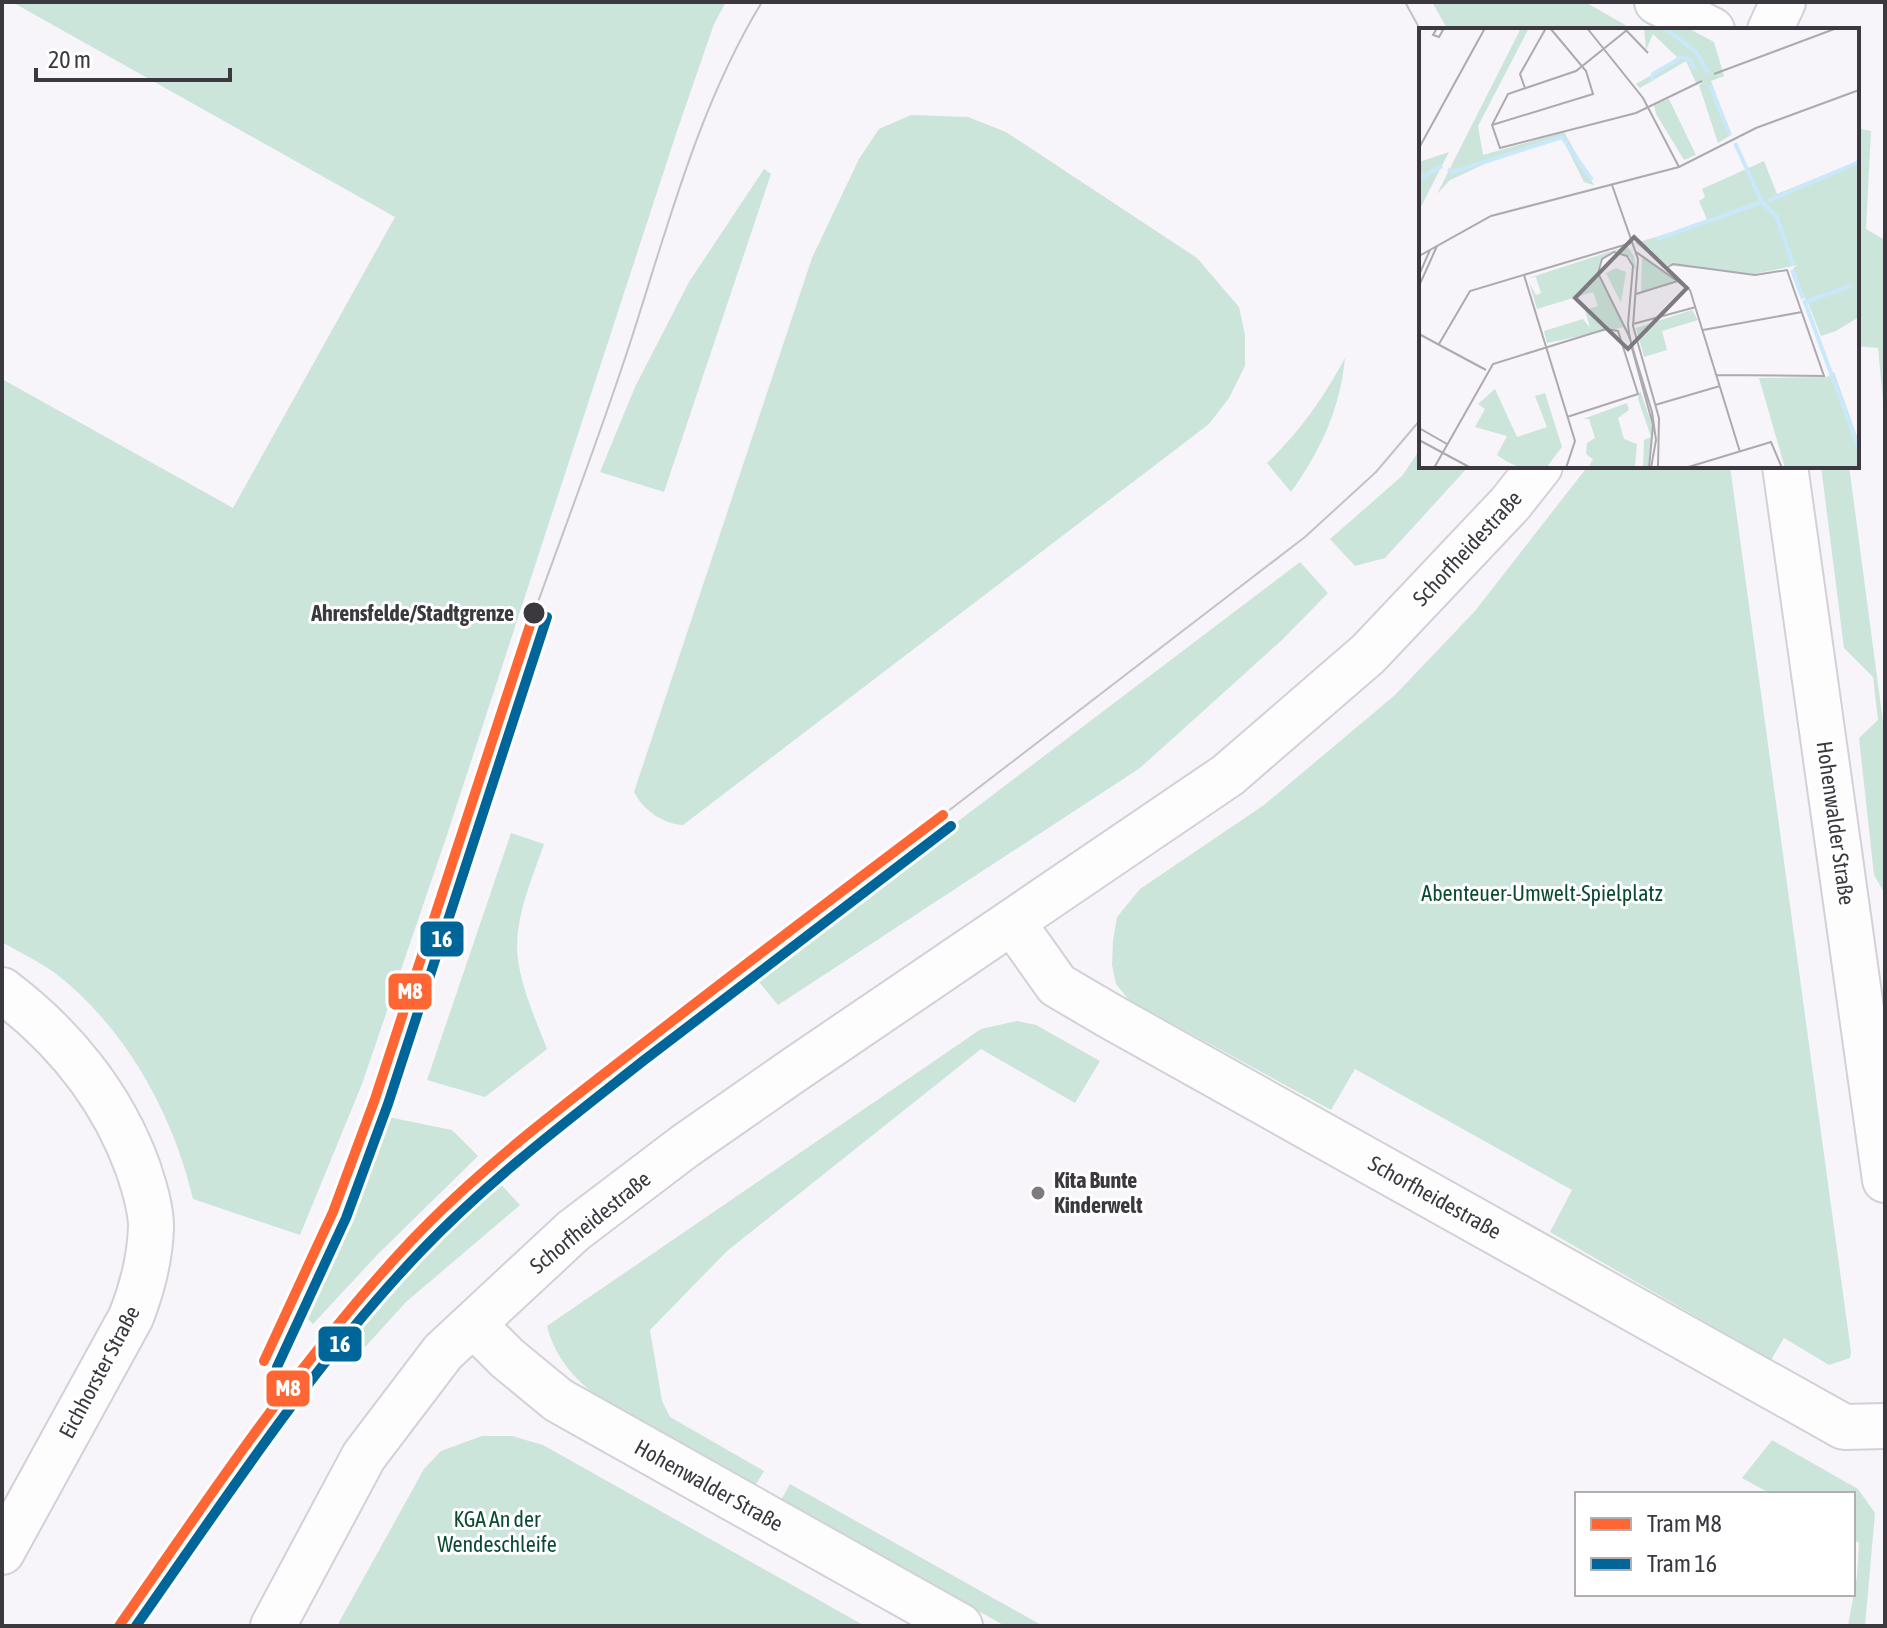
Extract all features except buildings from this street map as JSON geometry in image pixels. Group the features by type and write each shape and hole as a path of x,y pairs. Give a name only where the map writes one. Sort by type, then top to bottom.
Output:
{"street":[{"path":"1657,2 1708,28"},
{"name":"Schorfheidestraße","path":"273,1626 364,1456 443,1352 573,1231 685,1146 1228,775 1368,654 1510,504 1538,468"},
{"name":"Hohenwalder Straße","path":"1785,468 1872,986 1885,1180"},
{"name":"Schorfheidestraße","path":"1013,923 1057,985 1083,1000 1844,1427 1885,1426"},
{"name":"Eichhorster Straße","path":"2,990 55,1036 107,1102 126,1134 144,1186 151,1226 141,1289 131,1317 2,1552"},
{"name":"Hohenwalder Straße","path":"473,1324 507,1358 558,1400 960,1626"}],"green space":[{"path":"12,2 726,2 714,24 676,134 447,835 362,1084 300,1235 193,1199 173,1136 125,1046 104,1020 55,973 2,942 2,379 233,508 395,217"},
{"path":"1432,2 1585,2 1630,28 1447,28"},
{"path":"911,115 968,117 1006,132 1197,258 1239,307 1245,335 1245,366 1229,398 1209,424 683,825 668,822 648,810 634,792 812,258 859,159 879,129"},
{"path":"1859,128 1871,131 1866,229 1885,240 1885,422 1878,348 1859,346"},
{"path":"764,169 771,174 664,492 600,472 635,387 689,282"},
{"path":"1345,358 1334,412 1311,461 1291,492 1267,463 1310,414"},
{"path":"1419,451 1419,468 1467,468 1385,558 1355,566 1330,539 1402,476"},
{"name":"Abenteuer-Umwelt-Spielplatz","path":"1586,468 1730,468 1850,1358 1829,1365 1784,1338 1771,1360 1550,1232 1572,1190 1355,1069 1331,1110 1129,1000 1116,984 1112,965 1117,917 1140,889 1264,805 1395,695 1475,611"},
{"path":"1821,468 1849,468 1885,737 1885,894 1874,875 1859,738 1878,720 1873,677 1844,648"},
{"path":"1300,562 1328,593 1283,639 1140,768 778,1005 754,976"},
{"path":"511,833 544,844 520,919 517,951 524,987 547,1049 485,1097 427,1080"},
{"path":"1017,1021 1036,1025 1100,1061 1075,1103 981,1049 727,1251 650,1330 662,1401 670,1417 764,1471 755,1486 603,1400 568,1368 555,1349 547,1326 981,1029"},
{"path":"388,1117 452,1130 478,1156 378,1254 313,1324 304,1315 331,1259"},
{"path":"496,1179 520,1205 406,1302 356,1357 338,1348 450,1223"},
{"name":"KGA An der Wendeschleife","path":"482,1436 512,1436 543,1445 865,1626 337,1626 424,1469 441,1451"},
{"path":"1772,1440 1858,1489 1875,1513 1865,1626 1848,1626 1855,1596 1859,1543 1855,1540 1855,1492 1767,1492 1742,1478"},
{"path":"790,1484 1043,1626 1005,1626 781,1500"}],"tram line":[{"path":"534,613 609,406 687,165 721,81 762,2"},
{"path":"1405,2 1419,28"},
{"path":"943,815 1305,537 1376,472 1419,421"},
{"name":"M8","path":"264,1361 333,1212 375,1099 534,613"},
{"name":"16","path":"277,1367 346,1218 388,1104 547,617"},
{"name":"M8","path":"119,1626 294,1380 370,1286 436,1215 574,1097 943,815"},
{"name":"16","path":"136,1626 307,1385 382,1294 448,1224 501,1175 586,1106 951,826"}],"place":[{"name":"Ahrensfelde/Stadtgrenze","path":"534,613"},
{"name":"Kita Bunte Kinderwelt","path":"1038,1193"}]}
